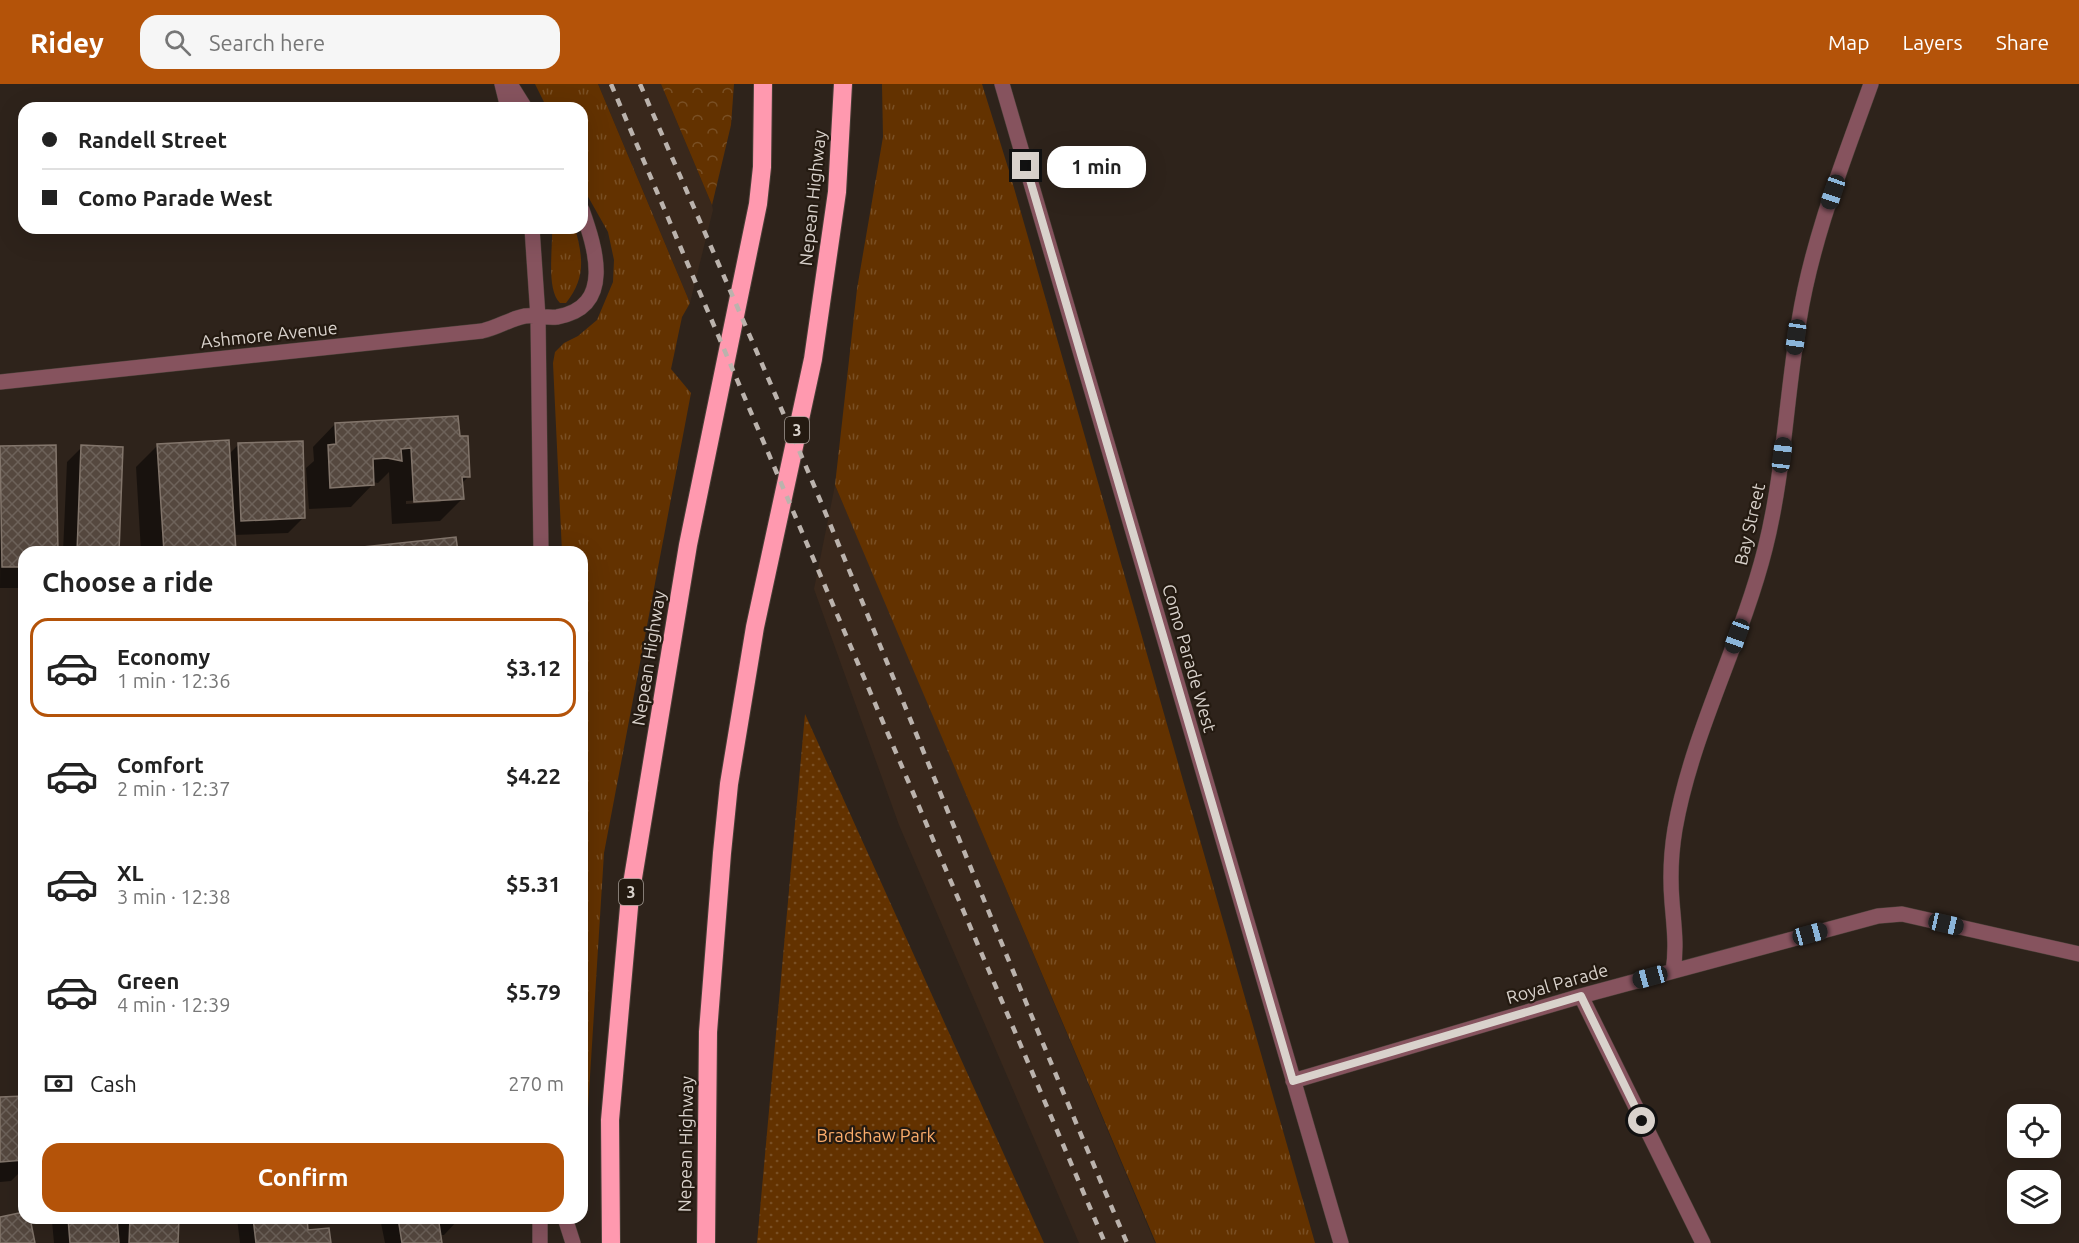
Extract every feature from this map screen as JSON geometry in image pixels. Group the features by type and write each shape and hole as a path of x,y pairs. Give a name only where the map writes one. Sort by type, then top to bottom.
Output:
{"highway":[{"name":"Nepean Highway","path":"611,1243 610,1120 630,896 688,545 758,204 762,167 764,84"},
{"name":"Nepean Highway","path":"706,1243 708,1032 729,784 755,627 813,358 837,192 843,84"}],"street":[{"path":"502,84 506,102"},
{"path":"510,84 521,102"},
{"name":"Como Parade West","path":"1002,84 1341,1243"},
{"name":"Bay Street","path":"1673,971 1676,939 1671,870 1679,809 1698,741 1745,615 1765,552 1777,490 1795,343 1807,277 1824,217 1871,84"},
{"name":"Ashmore Avenue","path":"0,382 482,331 498,327 519,317 559,316 573,312 585,304 592,294 595,281 595,254 588,230"},
{"path":"532,234 538,317 541,546"},
{"name":"Royal Parade","path":"1293,1081 1581,996 1878,916 1902,914 2079,954"},
{"path":"1581,996 1704,1243"},
{"path":"540,1224 540,1243"},
{"path":"567,1224 573,1243"}],"shaded area":[{"path":"598,84 661,84 712,205 713,210 690,303"},
{"path":"835,485 1155,1243 1079,1243 899,825 814,589"}],"green space":[{"path":"535,84 598,84 690,303 682,317 671,369 691,393 604,853 588,1108 588,546 562,546 553,363 555,352 564,343 578,336 597,320 613,282 614,260 608,232 588,197 588,102 544,102"},
{"path":"661,84 734,84 731,125 712,205"},
{"path":"882,84 982,84 1010,174 1315,1243 1156,1243 835,485 857,289 883,137"},
{"path":"552,234 576,234 581,258 580,276 566,303 560,303 556,297 551,268"},
{"name":"Bradshaw Park","path":"805,714 1044,1243 757,1243"}],"building":[{"path":"458,416 460,436 468,436 470,477 462,477 464,499 414,502 411,448 401,449 402,461 387,458 373,459 374,485 330,488 328,445 336,444 335,423"},
{"path":"229,440 236,546 164,546 157,444"},
{"path":"303,441 305,518 241,521 238,443"},
{"path":"56,445 58,546 18,546 18,567 2,567 0,446"},
{"path":"81,445 123,447 119,546 77,546"},
{"path":"456,537 457,546 372,546"},
{"path":"18,1096 18,1160 0,1162 0,1097"},
{"path":"18,1213 18,1224 31,1224 35,1243 0,1243 0,1217"},
{"path":"68,1224 117,1224 119,1243 70,1243"},
{"path":"130,1224 179,1224 178,1243 129,1243"},
{"path":"254,1224 308,1224 308,1230 329,1228 331,1243 256,1243"},
{"path":"399,1224 439,1224 442,1243 402,1243"}],"railway":[{"path":"611,84 1105,1243"},
{"path":"640,84 828,519 1013,972 1127,1243"}],"route":[{"path":"1026,166 1293,1081 1581,996 1642,1121"}]}
